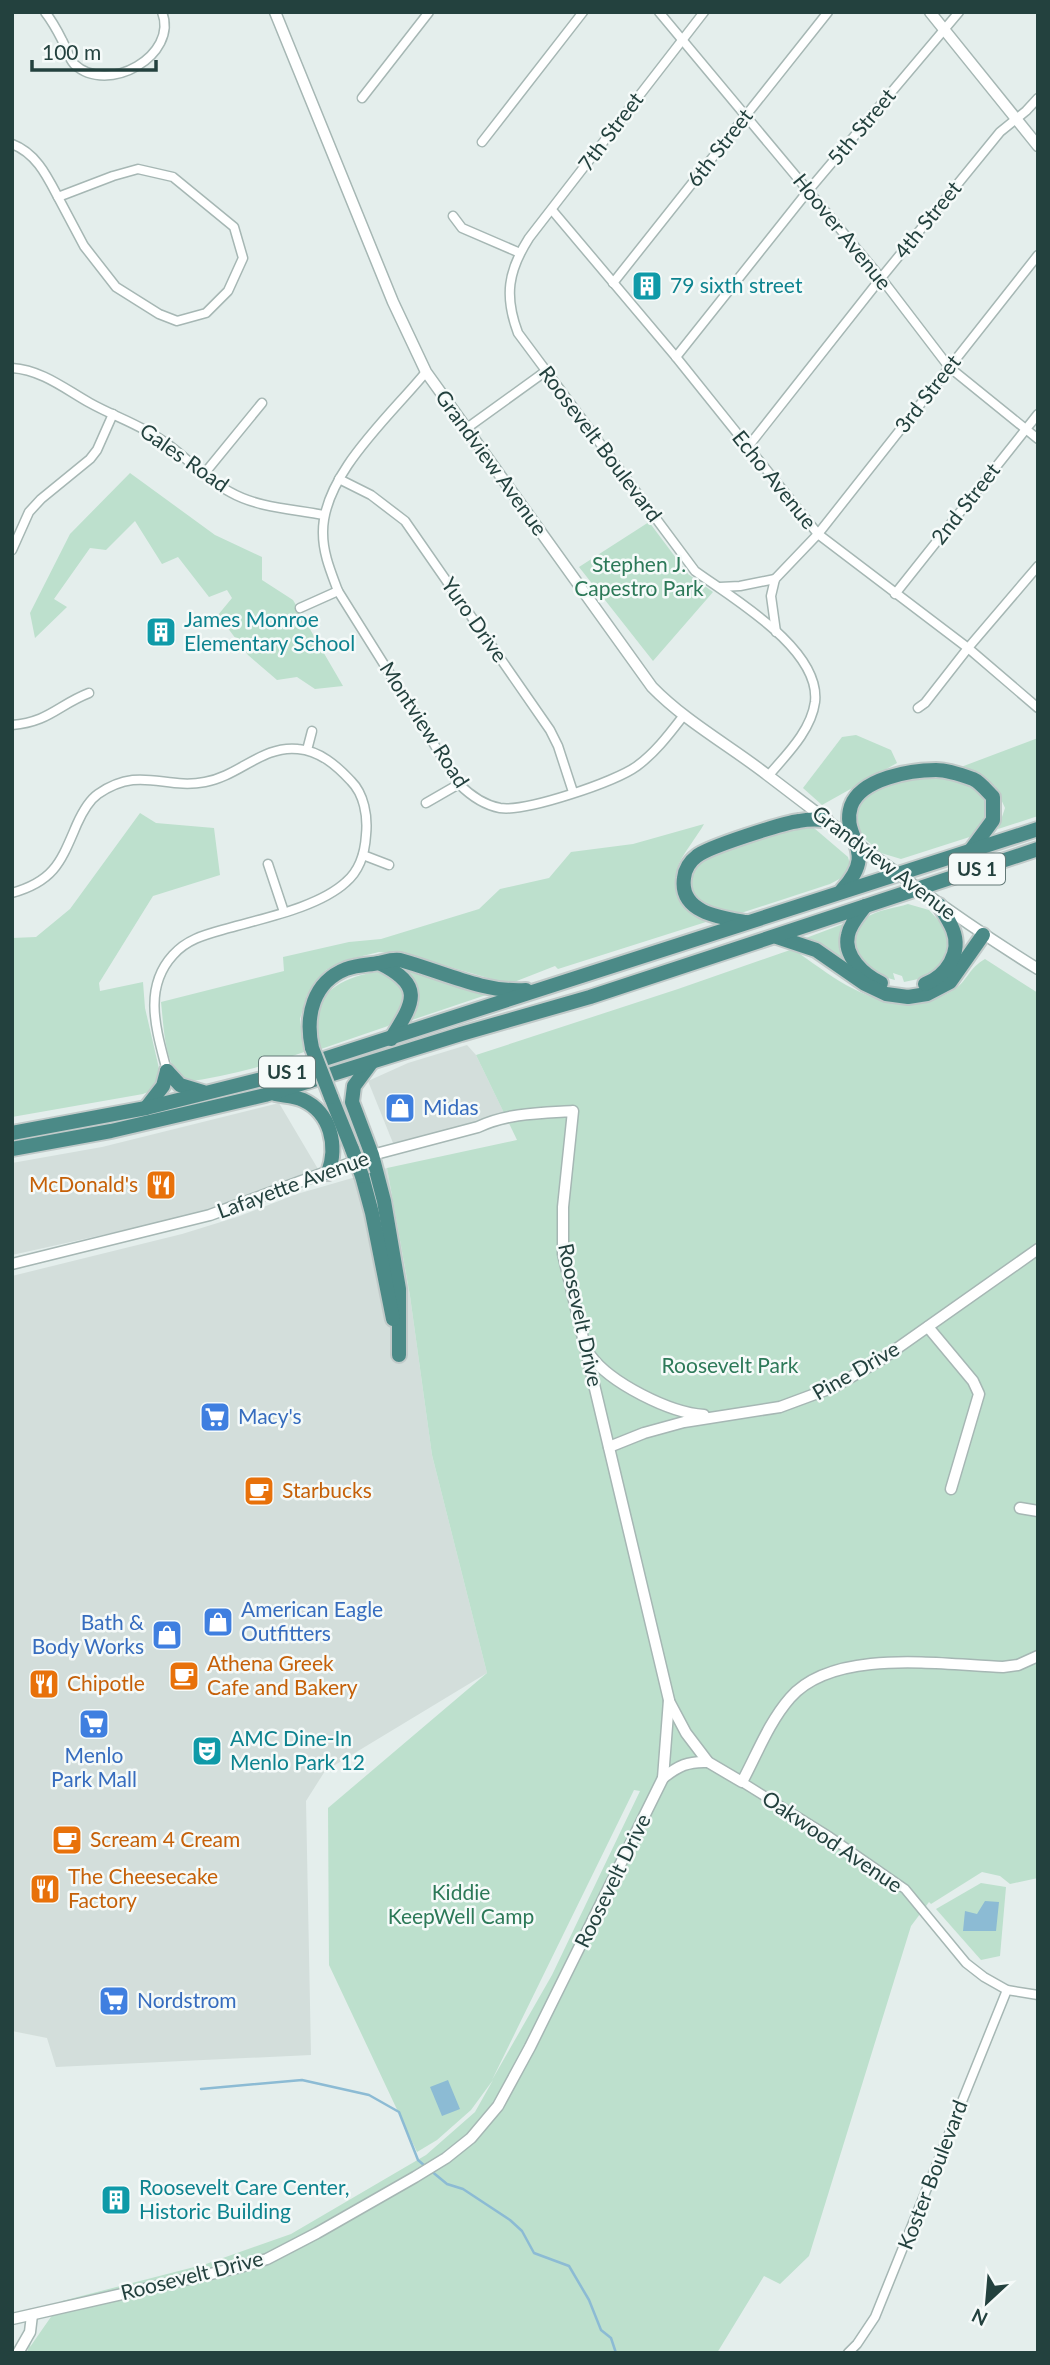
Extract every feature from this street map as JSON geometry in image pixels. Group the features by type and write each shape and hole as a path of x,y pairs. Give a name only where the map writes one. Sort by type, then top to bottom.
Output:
{"highway":[{"path":"841,891 855,875 859,856 858,845 850,825 852,805 869,785 902,773 939,770 976,780 993,797 993,820 971,850"},
{"path":"748,922 712,915 695,906 684,892 687,866 700,854 795,821 825,820"},
{"name":"US 1","path":"12,1133 146,1108 289,1072 1038,829"},
{"name":"US 1","path":"12,1149 111,1131 270,1093 590,997 1038,849"},
{"path":"865,906 847,938 851,956 867,975 878,982 907,987 934,981 950,965 955,942 953,931 939,905"},
{"path":"777,936 816,950 858,980 886,994 908,997 928,994 950,982 983,935"},
{"path":"371,1063 357,1080 352,1102 372,1155 384,1201 399,1289 399,1355 372,1213 362,1176 312,1048 309,1019 311,1008 323,987 345,970 392,959 482,985 512,990 555,985"},
{"path":"379,963 398,973 407,981 410,990 409,1011 391,1039"},
{"path":"167,1071 180,1085 208,1093"},
{"path":"146,1108 163,1086 167,1071"},
{"path":"270,1093 305,1101 323,1118 333,1145 328,1172"}],"street":[{"path":"44,12 52,22 73,64 92,74 110,76 133,70 151,55 164,33 162,12"},
{"name":"Grandview Avenue","path":"275,12 388,290 426,372 652,687 684,715 769,775 917,889 1038,969"},
{"path":"362,98 429,12"},
{"path":"482,142 583,12"},
{"name":"Hoover Avenue","path":"659,12 881,278 949,367 1038,439"},
{"name":"7th Street","path":"520,253 704,12"},
{"name":"6th Street","path":"613,283 828,12"},
{"path":"930,12 1038,146"},
{"name":"5th Street","path":"676,357 808,191 959,12"},
{"name":"4th Street","path":"747,448 1003,128 1038,98"},
{"path":"12,144 28,152 45,171 58,197 84,246 116,287 159,314 177,321 206,313 229,291 243,258 234,227 173,177 138,169 58,197"},
{"name":"Echo Avenue","path":"552,210 676,357 818,534 968,648 1038,708"},
{"path":"453,216 462,228 520,253"},
{"name":"Roosevelt Boulevard","path":"520,253 511,275 509,295 512,316 519,333 695,571 776,632 803,660 814,685 814,703 809,720 798,740 769,775"},
{"name":"3rd Street","path":"775,579 818,534 1038,255"},
{"name":"Gales Road","path":"12,368 23,368 44,376 91,404 151,432 232,494 251,501 324,515"},
{"path":"467,428 546,371"},
{"name":"Montview Road","path":"426,372 339,478 324,515 324,546 338,591 459,784 487,804 511,808 523,807 609,781 633,769 659,746 684,715"},
{"path":"204,474 262,403"},
{"path":"12,550 29,512 51,490 90,459 113,414"},
{"name":"2nd Street","path":"895,594 1038,414"},
{"name":"Yuro Drive","path":"339,478 371,495 405,521 550,730 573,792"},
{"path":"918,708 925,703 1038,566"},
{"path":"719,587 775,579 771,597 776,632"},
{"path":"300,608 338,591"},
{"path":"12,725 47,717 69,701 89,693"},
{"path":"307,750 312,731"},
{"path":"12,893 41,882 56,869 66,853 82,813 96,796 116,784 139,779 205,782 229,775 271,751 293,748 319,754 341,770 356,786 363,802 367,824 363,855 348,881 316,900 197,938 172,956 156,985 153,1003 167,1071"},
{"path":"426,803 459,784"},
{"path":"363,855 389,865"},
{"path":"268,864 284,912"},
{"name":"Lafayette Avenue","path":"12,1264 197,1219 372,1155 488,1122 523,1115 573,1111"},
{"name":"Roosevelt Drive","path":"12,2319 267,2259 297,2245 415,2177 471,2138 498,2106 565,1981 663,1778 669,1700 563,1254 563,1207 573,1111"},
{"name":"Pine Drive","path":"609,1447 662,1427 779,1407 816,1395 867,1368 1038,1249"},
{"path":"928,1327 972,1381 979,1394 951,1489"},
{"path":"586,1349 600,1367 654,1400 685,1412 719,1416"},
{"path":"1020,1508 1038,1511"},
{"path":"742,1782 782,1709 802,1686 814,1678 872,1664 1003,1667 1018,1665 1038,1656"},
{"name":"Oakwood Avenue","path":"669,1700 686,1733 708,1762 830,1837 905,1889 966,1963 1007,1990 1038,1995"},
{"path":"663,1778 685,1763 708,1762"},
{"name":"Koster Boulevard","path":"848,2353 875,2317 1007,1990"},
{"path":"18,2353 30,2332 32,2315"}],"shaded area":[{"path":"467,1045 476,1055 505,1115 501,1119 393,1143 368,1081 408,1063"},
{"path":"279,1103 318,1169 197,1214 12,1255 12,1163 102,1147"},
{"name":"Menlo Park Mall","path":"387,1168 410,1296 432,1455 487,1673 325,1771 306,1801 311,2055 56,2067 47,2038 12,2031 12,1276 182,1234 297,1194"}],"green space":[{"path":"130,473 215,535 262,557 262,580 293,600 343,686 315,689 297,677 277,680 248,655 218,615 232,598 227,590 209,597 178,557 162,564 135,521 106,550 90,548 54,599 67,607 35,638 30,613 70,534"},
{"name":"Stephen J. Capestro Park","path":"649,522 688,574 713,592 653,661 579,567"},
{"path":"856,735 891,750 897,763 822,805 803,788 842,737"},
{"path":"1038,738 1038,816 998,829 1005,808 995,786 961,767"},
{"path":"934,773 976,786 990,798 988,820 979,834 901,859 881,853 863,837 855,819 861,796 880,784"},
{"path":"140,813 156,823 214,828 220,875 153,896 99,983 100,991 143,982 145,1008 161,1077 158,1088 143,1094 12,1117 12,938 36,937 70,909"},
{"path":"704,824 682,858 676,883 687,906 706,922 558,969 555,966 509,984 408,955 379,952 346,960 326,970 307,995 300,1019 304,1052 245,1070 184,1082 172,1066 166,1045 161,1002 284,971 283,957 349,942 381,939 479,909 500,889 549,878 571,852 633,844"},
{"path":"794,826 814,828 848,857 851,868 845,876 830,884 741,913 718,911 697,902 687,888 688,872 699,859"},
{"path":"908,904 929,910 947,930 949,948 940,966 923,978 904,982 902,976 893,973 895,980 884,977 865,964 854,947 853,937 857,928 870,915"},
{"path":"843,924 840,947 849,969 806,938"},
{"name":"Roosevelt Park","path":"793,949 852,988 883,1000 919,1002 942,996 959,986 975,966 985,959 1038,993 1038,1878 1010,1884 1000,1876 982,1872 931,1904 929,1902 911,1926 809,2256 780,2284 764,2276 717,2353 27,2353 33,2331 30,2347 62,2301 206,2264 291,2234 426,2155 475,2112 493,2080 471,2110 437,2140 417,2152 329,1965 328,1808 487,1673 432,1455 410,1296 387,1168 517,1140 476,1055","holes":["634,1790 640,1791 552,1975 492,2080"]},
{"path":"400,965 489,994 409,1021 417,997 411,979"},
{"path":"383,971 399,983 406,1001 399,1016 388,1026 321,1049 316,1022 322,1000 339,984 349,979"},
{"path":"981,1883 1006,1887 1000,1956 981,1960 936,1909"}],"water":[{"path":"985,1901 999,1902 996,1931 963,1931 965,1911 977,1914"},
{"path":"448,2080 460,2109 442,2116 430,2087"}],"waterway":[{"path":"201,2089 302,2080 369,2095 399,2112 418,2160 425,2166"},
{"path":"430,2170 447,2184 463,2189 510,2220 522,2231 534,2253 569,2266 589,2300 601,2330 611,2338 616,2353"}],"place":[{"name":"79 sixth street","path":"647,286"},
{"name":"James Monroe Elementary School","path":"161,632"},
{"name":"Midas","path":"400,1108"},
{"name":"McDonald's","path":"161,1185"},
{"name":"Macy's","path":"215,1417"},
{"name":"Starbucks","path":"259,1491"},
{"name":"American Eagle Outfitters","path":"218,1622"},
{"name":"Bath & Body Works","path":"167,1635"},
{"name":"Athena Greek Cafe and Bakery","path":"184,1676"},
{"name":"Chipotle","path":"44,1684"},
{"name":"Menlo Park Mall","path":"94,1724"},
{"name":"AMC Dine-In Menlo Park 12","path":"207,1751"},
{"name":"Scream 4 Cream","path":"67,1840"},
{"name":"The Cheesecake Factory","path":"45,1889"},
{"name":"Nordstrom","path":"114,2001"},
{"name":"Roosevelt Care Center, Historic Building","path":"116,2200"}],"park label":[{"name":"Kiddie KeepWell Camp","path":"461,1905"}]}
